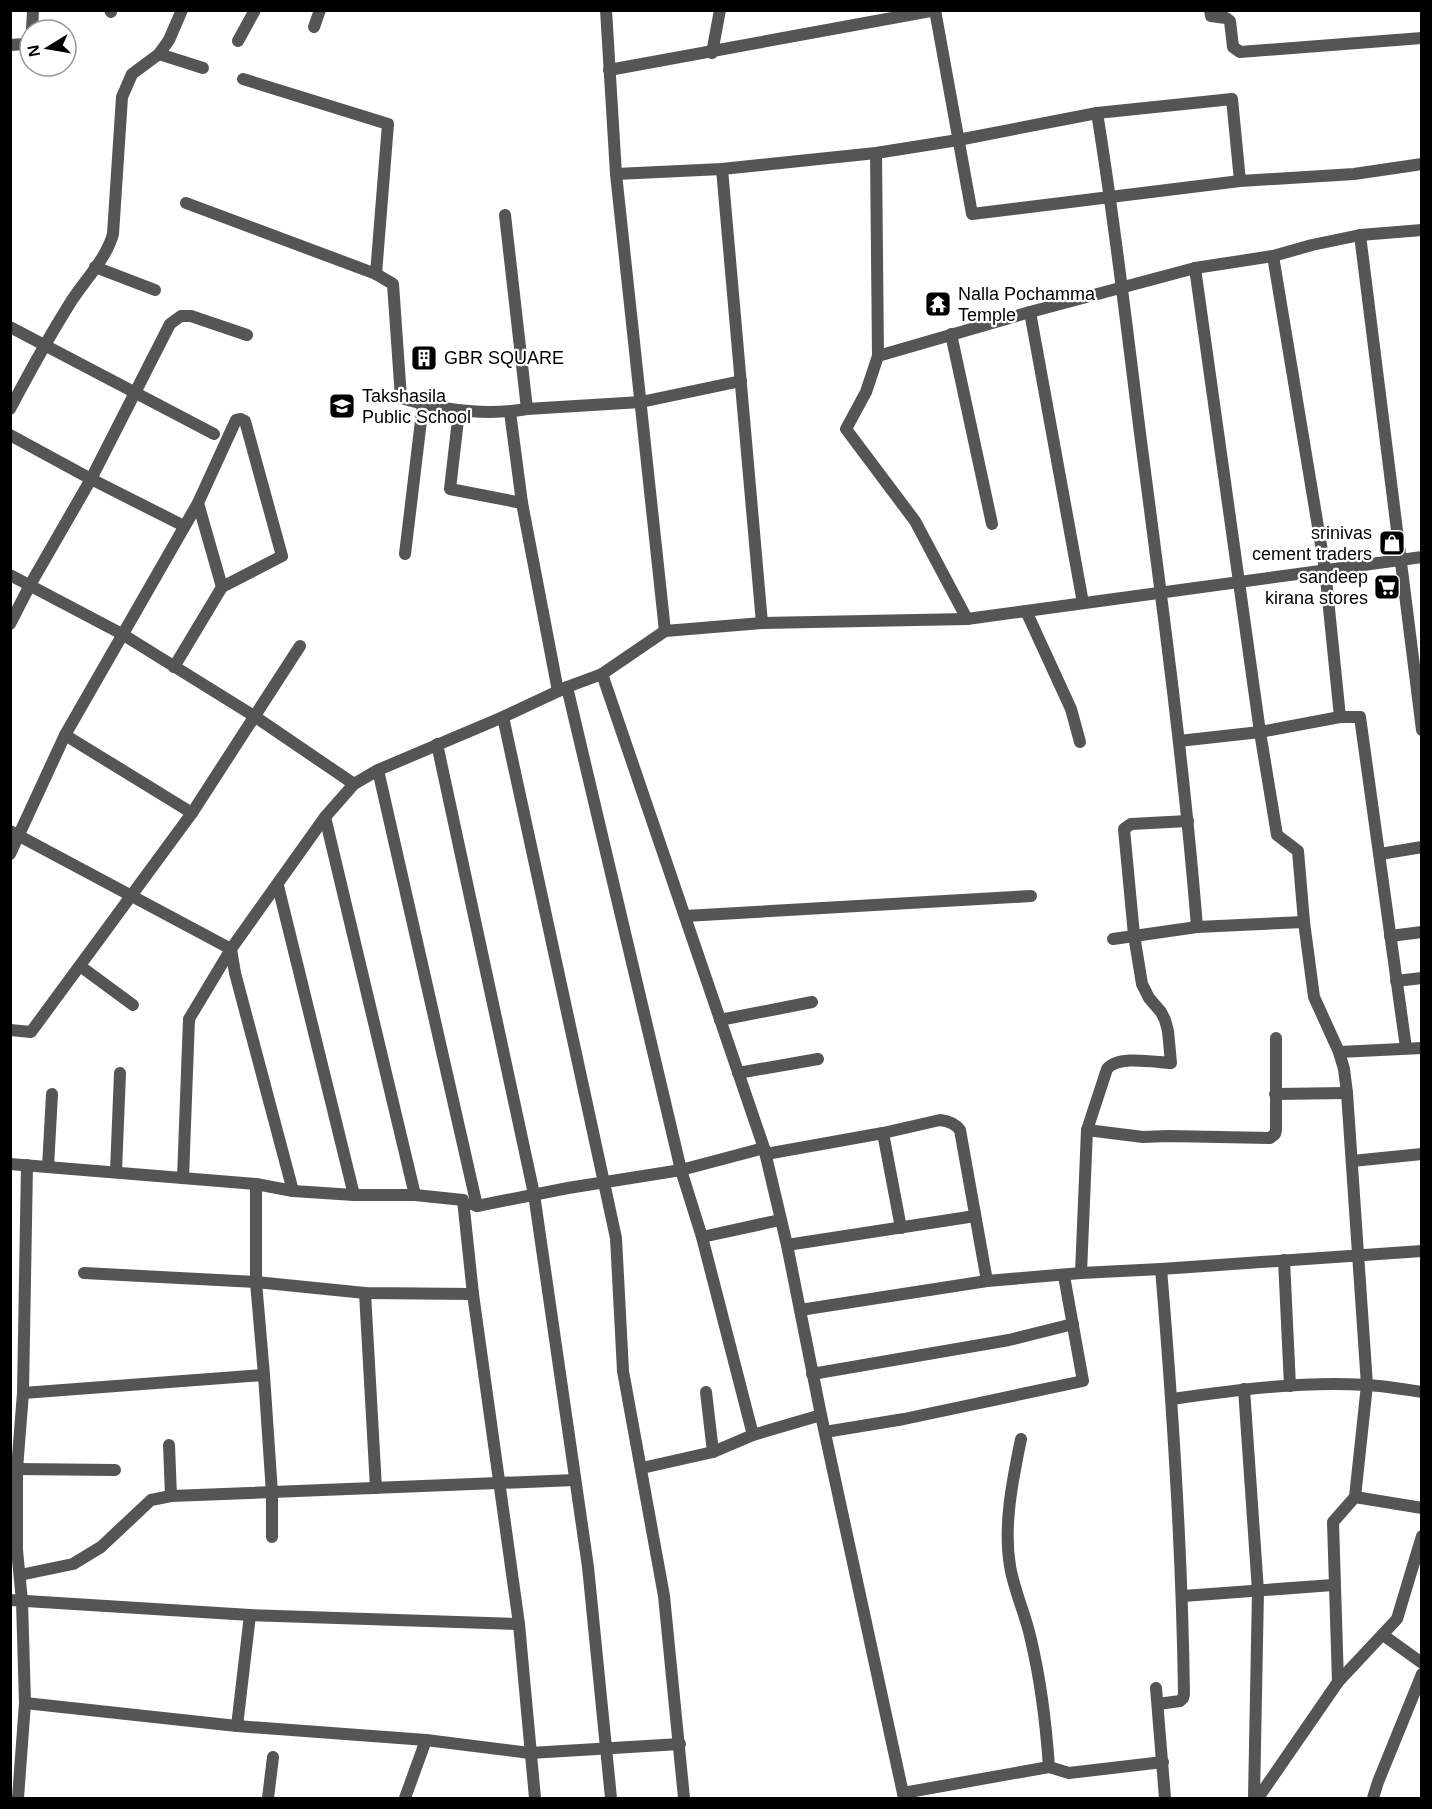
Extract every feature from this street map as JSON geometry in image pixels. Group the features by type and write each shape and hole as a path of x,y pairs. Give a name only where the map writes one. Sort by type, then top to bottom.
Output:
{"street":[{"path":"10,409 45,343 108,250 113,234 122,97 132,74 159,54 169,39 182,10"},
{"path":"238,41 255,10"},
{"path":"314,27 320,10"},
{"path":"606,10 616,174 664,631"},
{"path":"712,53 720,10"},
{"path":"1210,10 1211,16 1226,18 1230,21 1233,47 1240,52 1422,38"},
{"path":"609,70 935,11 972,214 1240,181 1354,174 1422,164"},
{"path":"159,54 203,68"},
{"path":"243,80 388,124 376,274"},
{"path":"616,174 722,169 876,153 958,140 1097,113 1232,99 1240,181"},
{"path":"1097,113 1111,196 1161,591 1188,821 1197,927"},
{"path":"876,153 878,356 866,392 846,429 915,521 967,619"},
{"path":"722,169 762,623"},
{"path":"186,203 376,274 393,284 400,398 459,411 510,412 641,402 741,381"},
{"path":"505,215 527,409"},
{"path":"878,356 1195,268 1273,256 1360,235 1422,230"},
{"path":"1360,235 1422,730"},
{"path":"1273,256 1325,569 1340,717"},
{"path":"95,267 155,290"},
{"path":"1195,268 1260,732 1277,835 1298,851 1314,998 1339,1052 1347,1093 1367,1385 1355,1497 1333,1522 1333,1585 1338,1682"},
{"path":"1030,312 1083,603"},
{"path":"10,624 91,479 170,324 181,316 192,316 247,334"},
{"path":"10,327 45,343 213,434"},
{"path":"951,334 992,524"},
{"path":"405,554 423,404"},
{"path":"459,411 450,489 522,503"},
{"path":"510,412 522,503 563,689 681,1170 702,1236 753,1435"},
{"path":"10,854 15,833 65,735 198,504 236,420 241,419 245,421 282,556 222,587 174,667"},
{"path":"10,435 184,526"},
{"path":"198,504 222,587"},
{"path":"183,1178 189,1018 231,949 325,817 354,784 378,770 602,674 664,631 762,623 967,619 1422,557"},
{"path":"10,575 122,634 254,716 354,784"},
{"path":"1026,611 1071,709 1080,742"},
{"path":"10,1030 31,1032 192,813 300,646"},
{"path":"602,674 765,1151 787,1245 820,1415 904,1796 1049,1767 1069,1773 1163,1761"},
{"path":"503,717 616,1239 623,1371 664,1596 684,1798"},
{"path":"1179,741 1260,732 1340,717 1360,717 1406,1048"},
{"path":"65,735 192,813"},
{"path":"438,744 534,1194 588,1568 611,1798"},
{"path":"378,770 477,1206"},
{"path":"325,817 415,1195"},
{"path":"1081,1273 1087,1130 1107,1069 1111,1064 1120,1061 1171,1063 1165,1020 1146,994 1134,935 1124,829 1131,824 1188,821"},
{"path":"15,833 231,949"},
{"path":"1380,854 1422,848"},
{"path":"278,886 354,1195"},
{"path":"685,916 1031,896"},
{"path":"1113,939 1197,927 1304,922"},
{"path":"1390,936 1422,932"},
{"path":"231,949 293,1191"},
{"path":"80,966 133,1005"},
{"path":"1396,981 1422,978"},
{"path":"720,1020 812,1002"},
{"path":"1087,1130 1143,1137 1270,1138 1276,1130 1276,1038"},
{"path":"1339,1052 1422,1048"},
{"path":"738,1073 818,1059"},
{"path":"116,1172 120,1073"},
{"path":"1275,1094 1347,1093"},
{"path":"48,1167 52,1094"},
{"path":"10,1164 256,1184 293,1191 354,1195 415,1195 463,1200 477,1206 534,1194 681,1170 765,1151 883,1133 940,1120 957,1126 987,1281"},
{"path":"883,1133 901,1228"},
{"path":"1352,1161 1422,1155"},
{"path":"18,1798 25,1703 16,1601 20,1575 17,1550 17,1469 23,1393 27,1165"},
{"path":"256,1184 256,1282 272,1494 272,1537"},
{"path":"463,1200 473,1294 519,1624 535,1798"},
{"path":"787,1245 975,1216"},
{"path":"702,1236 780,1220"},
{"path":"800,1310 987,1281 1422,1251"},
{"path":"1284,1260 1290,1386"},
{"path":"1158,1704 1180,1701 1183,1698 1182,1596 1172,1398 1161,1269"},
{"path":"84,1273 256,1282 364,1293 473,1294"},
{"path":"825,1432 904,1419 1083,1381 1064,1276"},
{"path":"364,1293 376,1488"},
{"path":"812,1374 1009,1340 1073,1324"},
{"path":"23,1393 264,1375"},
{"path":"1172,1398 1290,1386 1367,1385 1422,1392"},
{"path":"1244,1389 1258,1591 1254,1798"},
{"path":"706,1392 713,1452"},
{"path":"642,1468 713,1452 753,1435 820,1415"},
{"path":"1021,1438 1010,1515 1008,1548 1010,1567 1031,1639 1045,1713 1049,1767"},
{"path":"169,1445 171,1496"},
{"path":"17,1469 115,1470"},
{"path":"20,1575 73,1564 100,1547 151,1500 171,1496 272,1494 575,1480"},
{"path":"1355,1497 1422,1508"},
{"path":"1258,1798 1338,1682 1397,1620 1422,1536"},
{"path":"1182,1596 1333,1585"},
{"path":"16,1601 250,1615 519,1624"},
{"path":"237,1726 250,1615"},
{"path":"1383,1635 1422,1663"},
{"path":"1374,1798 1378,1782 1422,1674"},
{"path":"1156,1688 1165,1798"},
{"path":"25,1703 237,1726 426,1740 530,1753 680,1744"},
{"path":"405,1798 426,1740"},
{"path":"268,1798 273,1757"}],"place":[{"name":"Nalla Pochamma Temple","path":"938,304"},
{"name":"GBR SQUARE","path":"424,358"},
{"name":"Takshasila Public School","path":"342,406"},
{"name":"srinivas cement traders","path":"1392,543"},
{"name":"sandeep kirana stores","path":"1387,587"}]}
